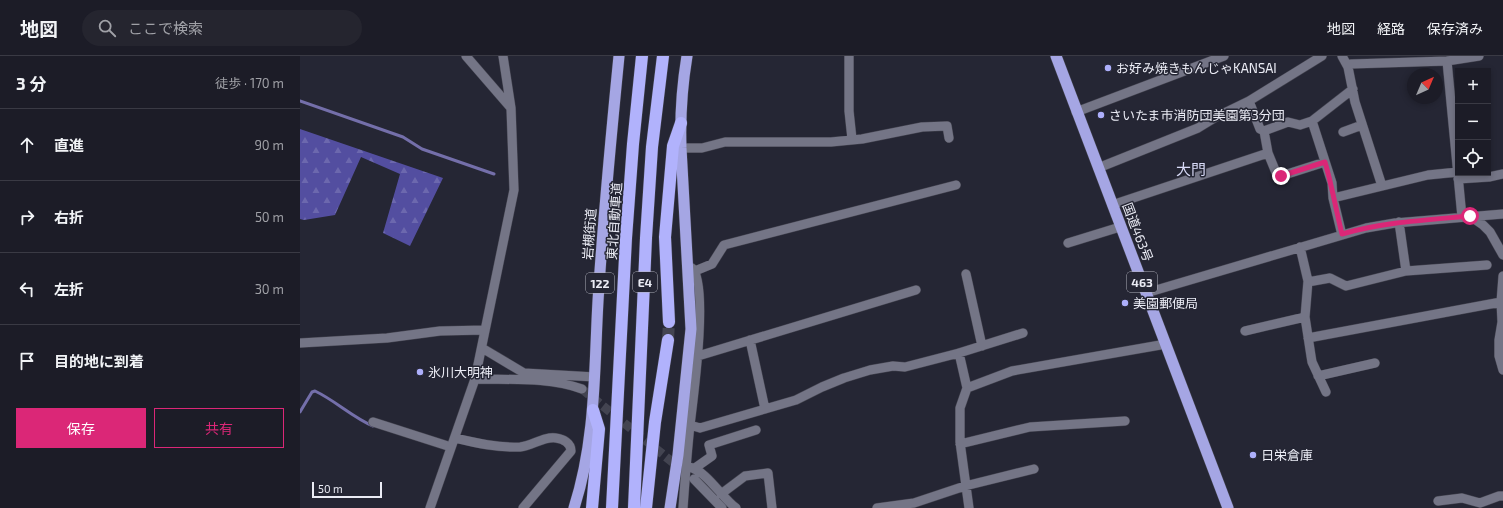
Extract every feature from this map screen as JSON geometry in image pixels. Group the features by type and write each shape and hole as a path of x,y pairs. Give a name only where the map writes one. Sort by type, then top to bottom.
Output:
{"highway":[{"name":"岩槻街道","path":"574,508 587,459 593,410 599,293 618,56"},
{"name":"東北自動車道","path":"612,508 627,230 633,144 642,56"},
{"name":"E4","path":"634,508 652,147 663,56"},
{"path":"670,508 678,455 691,329 692,268 680,123 684,73 687,56"},
{"name":"国道463号","path":"1056,56 1076,112 1228,508"},
{"path":"669,322 665,237 673,146 680,123"},
{"path":"646,508 655,422 668,340"},
{"path":"592,508 599,429 593,410"}],"street":[{"path":"466,56 511,108"},
{"path":"430,508 475,379 514,190 511,108 503,56"},
{"path":"849,56 849,111 852,140"},
{"path":"1076,112 1224,56"},
{"path":"1098,168 1193,130 1249,101 1322,56"},
{"path":"1342,56 1348,67 1355,102 1382,186"},
{"path":"1348,67 1351,64 1447,61 1479,56"},
{"path":"1447,61 1455,144"},
{"path":"1264,131 1288,122 1300,125 1312,120 1353,89"},
{"path":"1249,101 1260,130 1264,131 1268,153 1277,175 1281,176 1325,162"},
{"path":"1312,120 1332,183 1333,198 1342,234"},
{"path":"1343,132 1362,125"},
{"path":"681,148 702,148 725,142 831,142 862,139 922,127 947,126 949,138"},
{"path":"1112,205 1268,153"},
{"path":"1474,176 1489,177 1503,174"},
{"path":"1333,198 1428,175 1455,175"},
{"path":"1458,176 1466,217"},
{"path":"683,508 690,467 690,425 698,356 699,291 692,268 712,264 724,245 956,185"},
{"path":"1146,293 1366,228 1399,222 1503,214"},
{"path":"1466,217 1483,225 1490,232 1503,255"},
{"path":"1399,222 1406,271"},
{"path":"1068,243 1120,227"},
{"path":"1300,247 1308,282 1305,317 1312,362 1326,392"},
{"path":"1308,282 1330,278 1346,286 1406,271 1487,265"},
{"path":"966,274 982,346"},
{"path":"1503,276 1501,302 1502,322 1499,340 1503,370"},
{"path":"698,356 916,290"},
{"path":"1308,338 1501,302"},
{"path":"1245,331 1305,317"},
{"path":"300,343 387,338 440,331 485,330"},
{"path":"690,425 700,428 796,400 844,378 870,370 893,366 906,367 959,354 1023,333"},
{"path":"750,340 765,409"},
{"path":"967,388 1012,371 1166,344"},
{"path":"482,348 524,373 595,377"},
{"path":"959,354 967,388 960,408 960,444 969,508"},
{"path":"1318,376 1375,363"},
{"path":"475,379 540,381 574,386 582,389"},
{"path":"960,444 1030,426 1126,421"},
{"path":"373,422 451,447"},
{"path":"690,467 712,456 708,445 756,430"},
{"path":"454,438 478,443 521,447 555,437 569,443 571,446 571,451 523,508"},
{"path":"690,467 714,485 728,502 736,508"},
{"path":"877,508 906,506 966,486 1034,469"},
{"path":"721,494 745,476 768,473 772,508"},
{"path":"694,479 722,508"},
{"path":"1438,501 1462,498 1480,503 1503,496"}],"green space":[{"path":"300,129 443,178 410,246 383,233 400,174 361,157 335,215 304,220 300,219"}],"waterway":[{"path":"300,101 403,137 422,149 494,174"},
{"path":"300,412 312,392 315,391 373,426"}],"tunnel":[{"path":"668,340 669,322"},
{"path":"582,389 681,469"}],"place":[{"name":"お好み焼きもんじゃKANSAI","path":"1108,68"},
{"name":"さいたま市消防団美園第3分団","path":"1101,115"},
{"name":"美園郵便局","path":"1125,303"},
{"name":"氷川大明神","path":"420,372"},
{"name":"日栄倉庫","path":"1253,455"}],"district":[{"name":"大門","path":"1191,169"}],"route":[{"path":"1281,176 1325,162 1332,183 1333,198 1342,234 1395,223 1470,216"}]}
